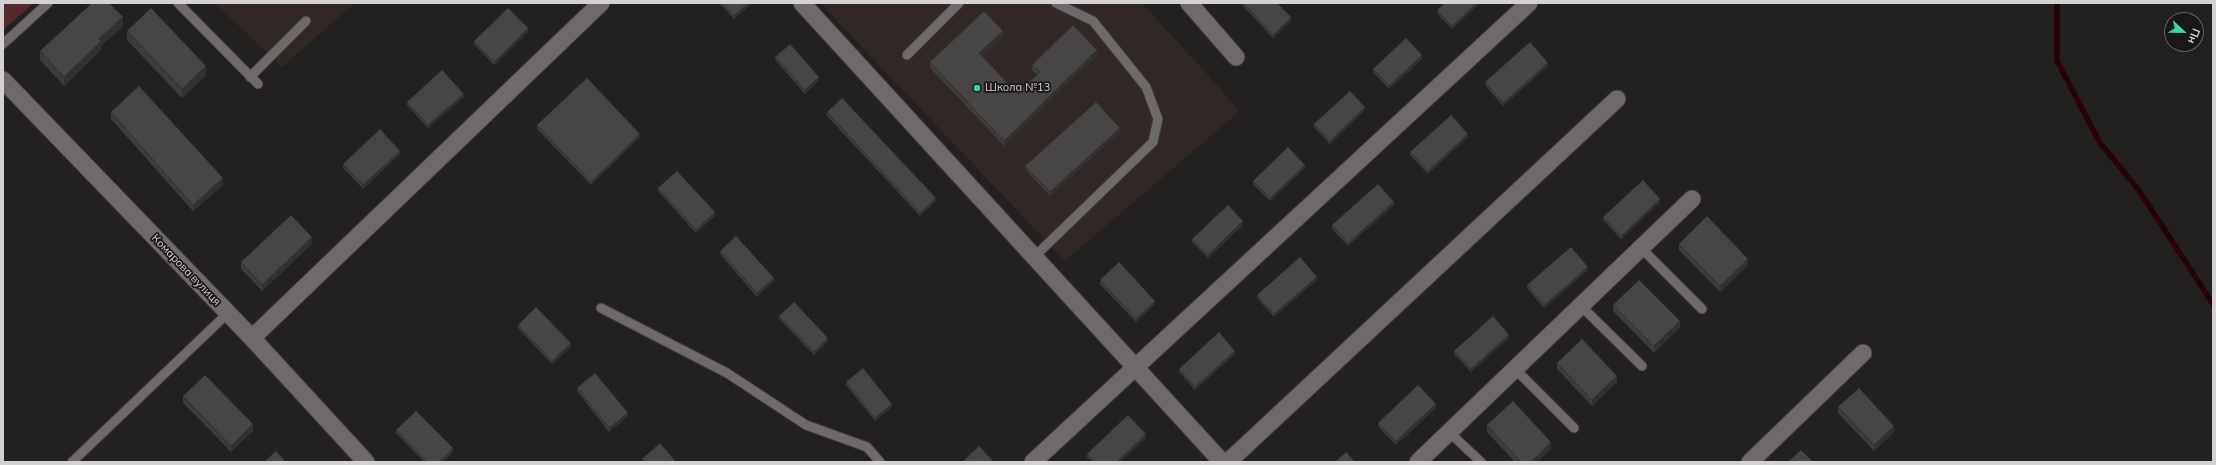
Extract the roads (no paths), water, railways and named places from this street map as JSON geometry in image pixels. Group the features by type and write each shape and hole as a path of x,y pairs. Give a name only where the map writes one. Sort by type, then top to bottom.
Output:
{"street":[{"path":"252,338 601,3"},
{"path":"802,3 1035,256 1135,369 1222,462"},
{"path":"1189,3 1236,57"},
{"path":"1033,462 1528,3"},
{"name":"Комарова вулиця","path":"3,80 252,338 366,462"},
{"path":"1228,462 1617,99"},
{"path":"1418,462 1692,199"},
{"path":"1750,462 1863,353"}],"lane":[{"path":"3,44 48,3"},
{"path":"178,3 258,84"},
{"path":"907,55 959,3"},
{"path":"1035,256 1153,142 1158,119 1146,87 1093,21 1056,3"},
{"path":"250,77 306,21"},
{"path":"1641,248 1702,309"},
{"path":"1581,306 1642,366"},
{"path":"601,308 727,373 806,425 867,447 880,462"},
{"path":"72,462 228,313"},
{"path":"1515,369 1574,428"},
{"path":"1449,432 1481,462"}],"waterway":[{"path":"2057,3 2057,61 2100,143 2138,189 2213,304"}],"place":[{"name":"Школа №13","path":"977,88"}]}
